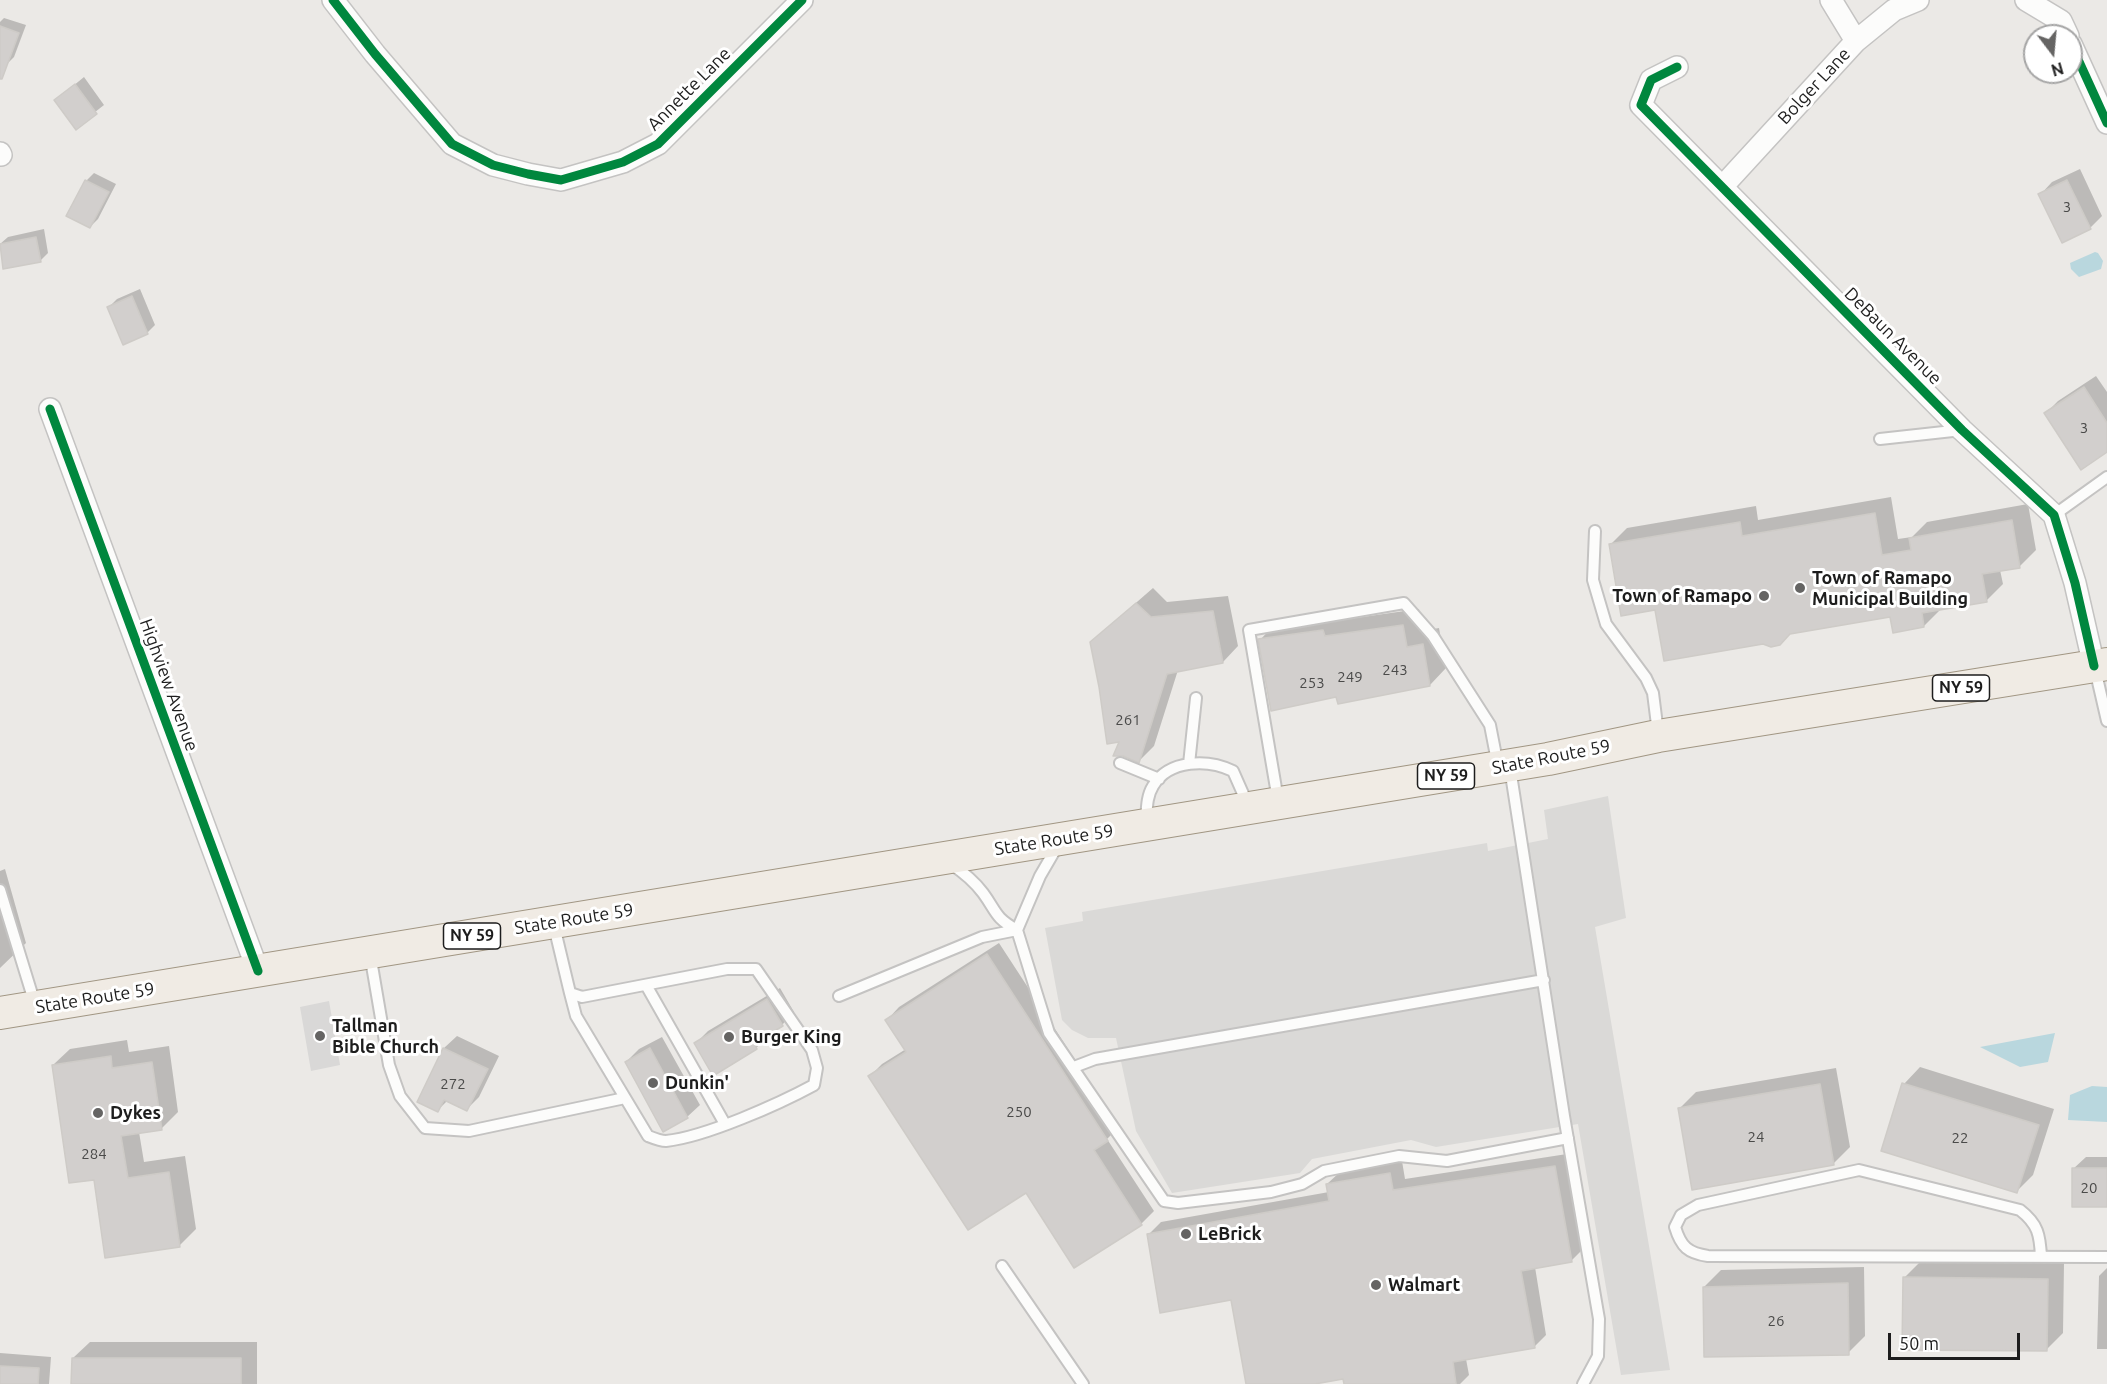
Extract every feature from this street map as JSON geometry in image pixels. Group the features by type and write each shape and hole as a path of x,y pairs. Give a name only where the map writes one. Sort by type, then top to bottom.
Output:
{"main road":[{"name":"State Route 59","path":"0,1013 1504,767 1658,736 2101,665"}],"street":[{"name":"Annette Lane","path":"333,0 375,54 452,144 493,165 561,180 623,162 658,144 802,0"},
{"path":"1831,0 1856,41"},
{"name":"Bolger Lane","path":"1722,186 1856,41 1894,10 1918,0"},
{"path":"2026,0 2062,24"},
{"name":"DeBaun Avenue","path":"1677,67 1651,80 1641,105 1962,430 2054,515 2101,665"},
{"path":"2083,70 2107,123"},
{"name":"Highview Avenue","path":"50,409 258,972"}],"lane":[{"path":"1880,439 1962,430"},
{"path":"2054,515 2107,477"},
{"path":"1595,531 1593,580 1606,624 1647,678 1653,693 1658,736"},
{"path":"1264,806 1249,630 1404,603 1433,636 1490,724 1504,767 1544,980 1599,1319 1598,1356 1582,1384"},
{"path":"2101,665 2107,721"},
{"path":"1189,764 1196,698"},
{"path":"1120,763 1159,779"},
{"path":"1146,825 1148,800 1153,786 1172,770 1189,764 1218,764 1233,771 1241,783 1264,806"},
{"path":"1062,839 1040,876 1017,930 1049,1033 1164,1201 1178,1203 1271,1192 1302,1184 1324,1171 1399,1156 1447,1161 1568,1138"},
{"path":"944,858 970,878 999,920 1017,930"},
{"path":"0,890 36,1007"},
{"path":"553,923 570,993 576,1016 648,1137 664,1141 725,1124 788,1099 814,1085 817,1068 812,1050 756,969 727,969 582,997 570,993"},
{"path":"839,996 982,937 1017,930"},
{"path":"370,953 389,1065 400,1096 425,1128 469,1131 625,1098"},
{"path":"1074,1067 1095,1059 1544,980"},
{"path":"645,985 725,1124"},
{"path":"2041,1257 2040,1235 2034,1221 2020,1210 1859,1170 1698,1205 1682,1215 1675,1227 1680,1244 1692,1253 1708,1256 2041,1257 2107,1257"},
{"path":"1002,1266 1083,1384"}],"shaded area":[{"path":"1608,796 1626,918 1595,927 1670,1370 1621,1375 1578,1124 1436,1147 1411,1140 1312,1159 1300,1173 1172,1193 1136,1131 1116,1038 1088,1038 1072,1030 1062,1020 1045,928 1083,921 1082,912 1487,843 1488,851 1548,839 1544,810"},
{"name":"Tallman Bible Church","path":"329,1001 340,1065 311,1071 300,1007"}],"water":[{"path":"2095,252 2103,261 2101,269 2079,277 2071,269 2070,263"},
{"path":"2055,1033 2048,1062 2020,1067 1980,1047"},
{"path":"2092,1086 2107,1087 2107,1122 2068,1120 2070,1095"}],"building":[{"path":"0,26 19,33 2,79 0,79"},
{"path":"75,84 97,114 76,130 54,100"},
{"path":"85,180 109,192 90,228 66,216"},
{"path":"2067,180 2091,229 2062,243 2038,194"},
{"path":"36,237 41,262 3,269 0,244"},
{"path":"132,296 148,334 123,345 107,307"},
{"path":"2084,387 2107,423 2107,452 2081,470 2044,413"},
{"name":"Town of Ramapo Municipal Building","path":"1875,513 1882,555 1911,550 1909,538 2012,520 2020,568 1982,574 1987,602 1922,613 1924,627 1893,633 1890,617 1790,634 1780,645 1771,647 1763,644 1664,661 1655,610 1621,616 1609,544 1740,522 1742,536"},
{"path":"1136,603 1151,617 1213,611 1223,663 1167,674 1139,763 1123,756 1113,756 1119,742 1107,744 1090,642"},
{"path":"1403,625 1407,647 1423,644 1430,686 1338,704 1336,697 1271,711 1258,639 1323,630 1325,636"},
{"path":"987,954 1108,1141 1094,1150 1142,1225 1074,1268 1026,1193 968,1230 868,1076 906,1052 885,1020"},
{"path":"767,999 783,1026 754,1043 757,1049 713,1076 694,1043"},
{"path":"443,1048 488,1069 467,1111 444,1100 438,1112 417,1102"},
{"path":"650,1048 688,1118 663,1132 625,1062"},
{"path":"111,1056 112,1068 152,1062 162,1130 121,1136 128,1178 169,1172 180,1247 105,1258 94,1180 69,1183 52,1065"},
{"path":"1902,1083 2039,1125 2017,1193 1881,1151"},
{"path":"1820,1084 1834,1165 1692,1190 1678,1108"},
{"name":"Walmart","path":"1555,1166 1572,1262 1521,1271 1535,1348 1453,1362 1456,1384 1344,1384 1343,1379 1315,1384 1246,1384 1231,1300 1160,1313 1147,1234 1329,1201 1326,1184 1390,1173 1393,1190"},
{"path":"2072,1168 2107,1168 2107,1207 2072,1207"},
{"path":"1903,1277 2048,1279 2047,1351 1902,1350"},
{"path":"1848,1283 1849,1355 1704,1357 1703,1287"},
{"path":"72,1358 241,1358 241,1384 71,1384"},
{"path":"0,1366 39,1368 38,1384 0,1384"}],"cycle path":[{"path":"333,0 375,54 452,144 493,165 561,180 623,162 658,144 802,0"},
{"path":"1677,67 1651,80 1641,105 1962,430 2054,515 2075,583 2094,666"},
{"path":"2083,70 2107,123"},
{"path":"50,409 258,971"}],"place":[{"name":"Town of Ramapo Municipal Building","path":"1800,588"},
{"name":"Town of Ramapo","path":"1764,596"},
{"name":"Tallman Bible Church","path":"320,1036"},
{"name":"Burger King","path":"729,1037"},
{"name":"Dunkin'","path":"653,1083"},
{"name":"Dykes","path":"98,1113"},
{"name":"LeBrick","path":"1186,1234"},
{"name":"Walmart","path":"1376,1285"}]}
